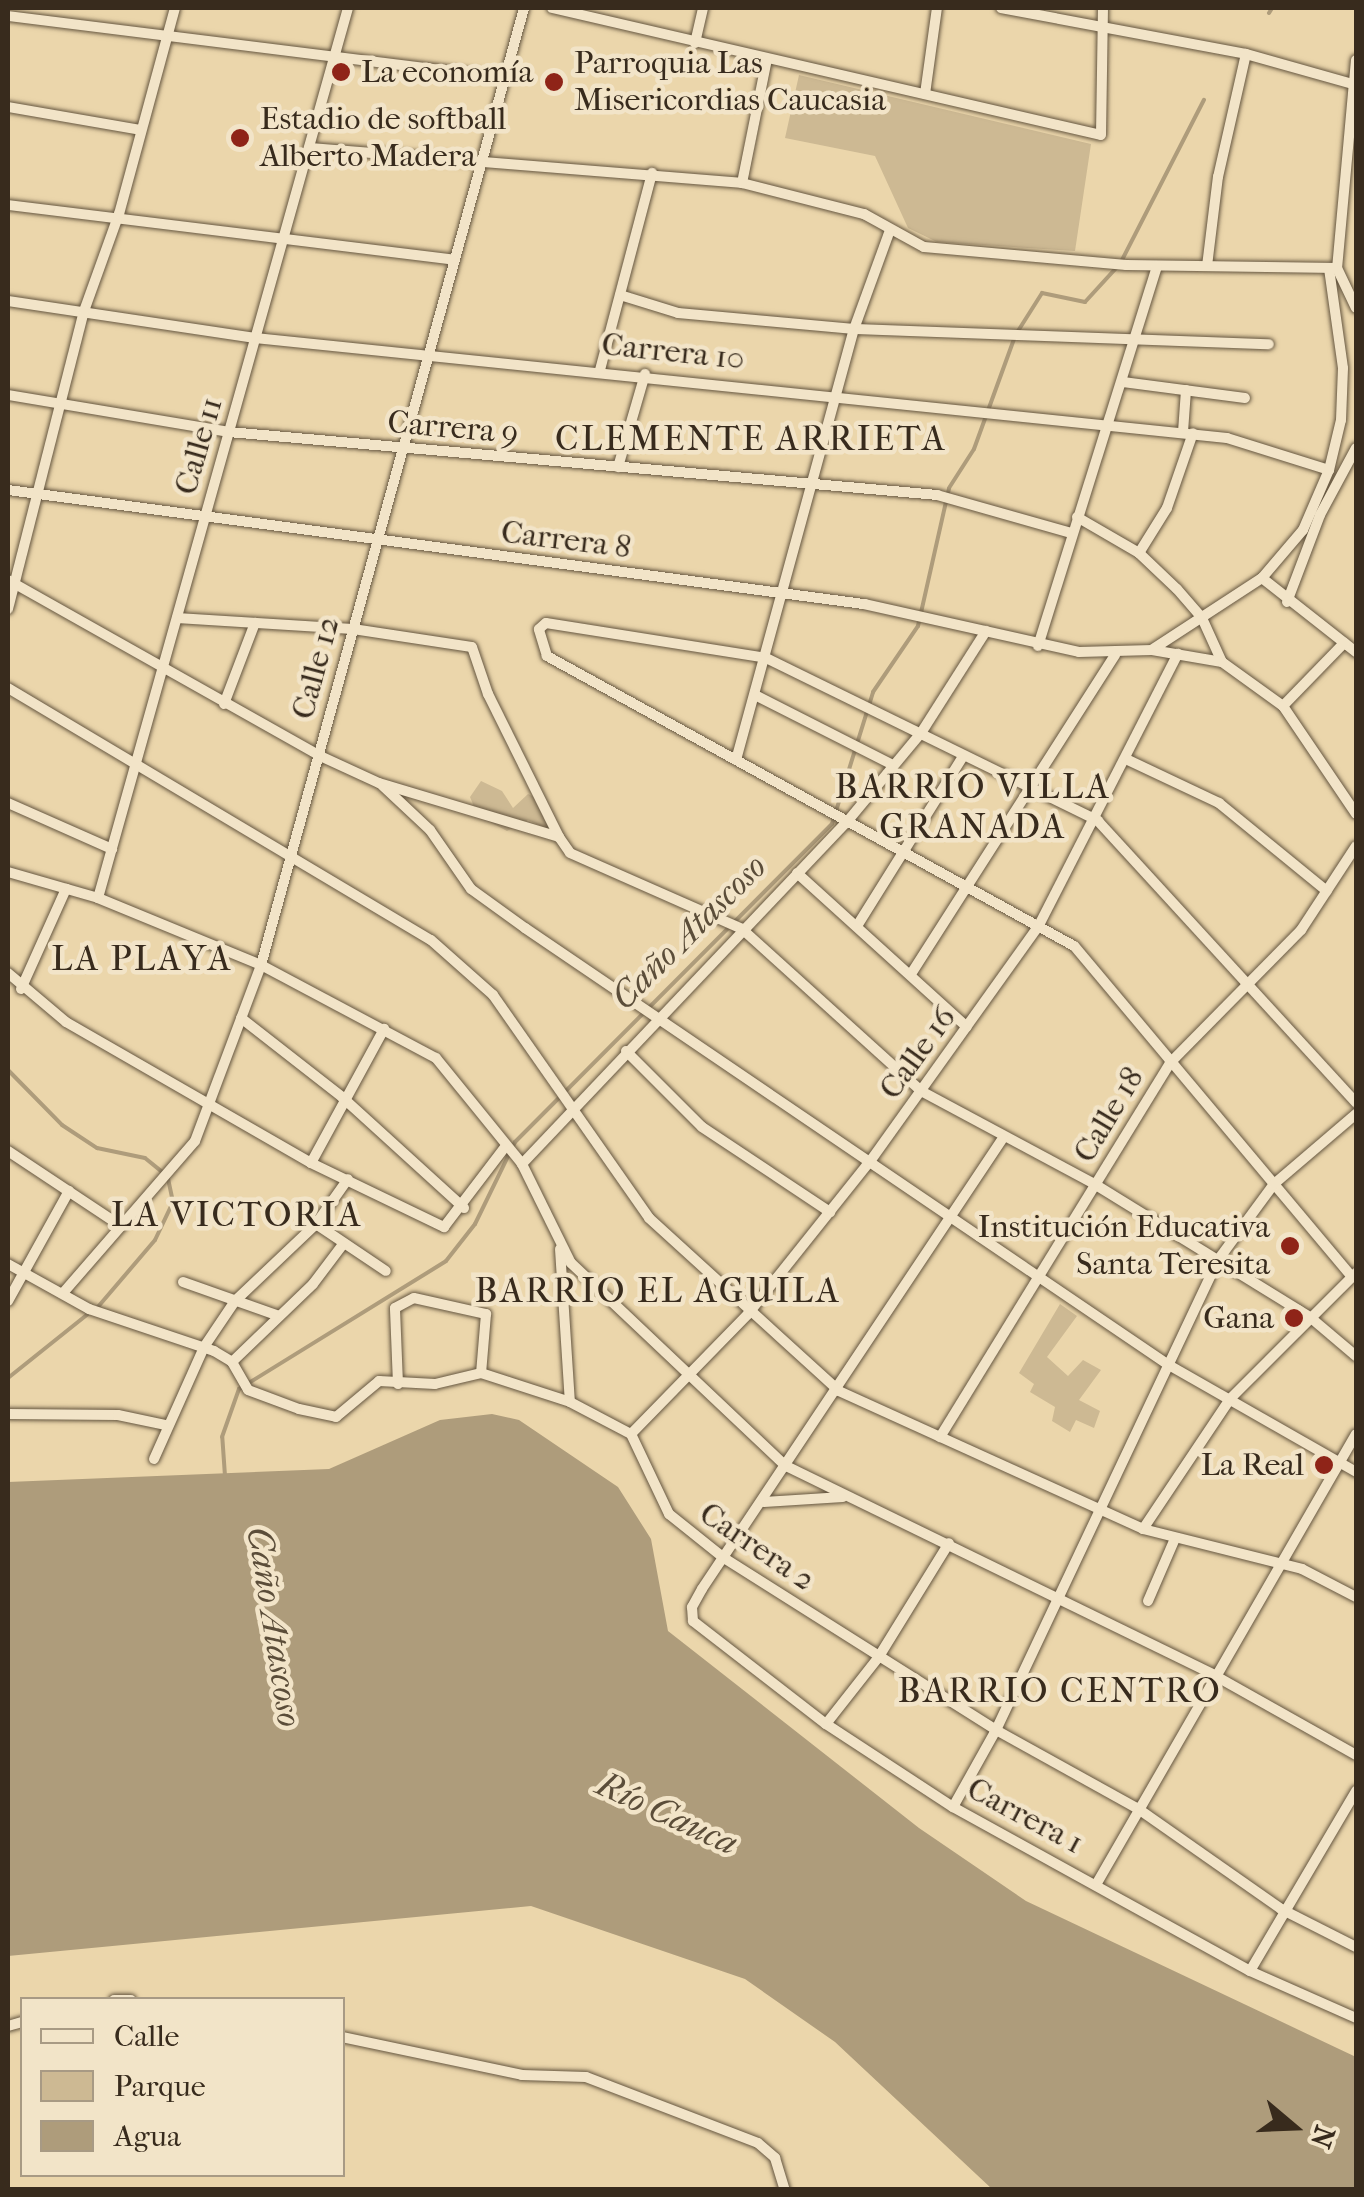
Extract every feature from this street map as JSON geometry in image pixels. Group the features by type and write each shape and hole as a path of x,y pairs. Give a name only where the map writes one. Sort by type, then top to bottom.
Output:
{"street":[{"path":"8,609 10,581 84,311 119,214 175,8"},
{"name":"Calle 11","path":"98,898 348,8"},
{"name":"Calle 12","path":"62,1294 175,1167 211,1103 261,965 524,8"},
{"path":"552,8 694,44 1101,135 1103,8"},
{"path":"694,44 703,8"},
{"path":"925,94 937,8"},
{"path":"1001,8 1104,24 1246,54 1355,85"},
{"path":"8,16 166,39 504,78"},
{"path":"1206,266 1218,177 1246,54"},
{"path":"742,184 766,59"},
{"path":"1152,650 1262,578 1303,530 1330,470 1343,368 1333,268 1356,60"},
{"path":"8,107 141,130"},
{"path":"308,148 480,164 652,173 742,184 826,201 924,248 1157,266 1333,268"},
{"path":"600,370 652,173"},
{"path":"8,205 119,214 454,260"},
{"path":"736,760 816,484 854,329 890,230"},
{"path":"1038,646 1124,382 1157,266"},
{"path":"1333,268 1356,308"},
{"path":"620,296 678,314 854,329 1018,331 1269,344"},
{"name":"Carrera 10","path":"8,301 255,338 1110,423 1188,433 1330,470"},
{"path":"618,468 645,374"},
{"path":"1124,382 1245,398"},
{"path":"1140,553 1167,508 1188,433 1186,390"},
{"name":"Carrera 9","path":"8,394 229,432 936,495 1072,533"},
{"path":"1286,602 1320,515 1350,479 1356,448"},
{"name":"Carrera 8","path":"8,490 785,592 932,616 1038,646 1115,655 1152,650"},
{"path":"1077,518 1140,553 1202,618 1222,662"},
{"path":"1262,578 1286,602 1356,652"},
{"path":"10,581 318,755 379,782 559,837"},
{"path":"177,618 353,629 468,645 570,854 735,926 921,1091 1096,1185 1311,1318 1356,1356"},
{"path":"224,704 255,623"},
{"path":"1143,1529 1230,1399 1354,1275 1074,946 547,656 538,629 546,624 766,658 921,733 1028,792 1098,821 1356,1104"},
{"path":"522,1164 626,1051 651,1012 735,926 797,872 838,818 921,733 986,631"},
{"path":"1283,706 1344,643"},
{"path":"1152,650 1222,662 1283,706 1356,814"},
{"name":"Calle 16","path":"631,1434 748,1314 830,1212 1038,927 1098,821 1178,654"},
{"path":"912,974 1115,655"},
{"path":"8,688 431,940 493,996 650,1218 748,1314 839,1391 1143,1529 1174,1541 1302,1569 1356,1597"},
{"path":"755,695 893,764"},
{"path":"857,926 962,758"},
{"path":"1128,760 1219,803 1327,891"},
{"path":"379,782 430,830 471,889 1167,1364 1356,1472"},
{"path":"8,803 112,850"},
{"name":"Calle 18","path":"940,1436 1170,1063 1250,986 1327,891 1356,846"},
{"path":"8,872 98,898 261,965 436,1058 522,1164 571,1262 692,1372 786,1466 844,1498 949,1544 1214,1675 1356,1755"},
{"path":"797,872 967,1027"},
{"path":"20,989 66,889"},
{"path":"8,973 20,989 66,1022 311,1163 450,1227 508,1150"},
{"path":"241,1018 342,1098 464,1208"},
{"path":"311,1163 342,1098 384,1029"},
{"path":"626,1051 702,1127 830,1212"},
{"path":"953,1807 996,1730 1218,1260 1274,1184 1356,1114"},
{"path":"724,1558 953,1220 1003,1138"},
{"path":"8,1151 122,1226"},
{"path":"154,1459 164,1424 204,1348 235,1301 316,1224 348,1179"},
{"path":"8,1301 69,1192"},
{"path":"316,1224 386,1272"},
{"path":"558,1235 568,1304 570,1402"},
{"path":"232,1362 344,1243"},
{"path":"8,1264 88,1309 204,1348 232,1362 245,1385 262,1398 336,1417 368,1387 435,1384 481,1373 570,1402 631,1434"},
{"path":"183,1282 278,1316"},
{"path":"398,1384 396,1308 414,1298 486,1314 481,1373"},
{"path":"8,1414 118,1415 164,1424"},
{"name":"Carrera 2","path":"631,1434 669,1514 724,1558 996,1730 1137,1808 1281,1909 1356,1948"},
{"path":"1098,1883 1137,1808 1356,1434"},
{"path":"764,1502 844,1498"},
{"path":"1148,1600 1174,1541"},
{"path":"826,1724 878,1658 949,1544"},
{"name":"Carrera 1","path":"724,1558 692,1607 693,1621 826,1724 953,1807 1098,1883 1250,1971 1356,2018"},
{"path":"1250,1971 1281,1909 1356,1791"},
{"path":"345,2039 522,2074 586,2077 758,2144 775,2158 785,2190"}],"green space":[{"path":"799,75 1091,144 1075,251 937,242 908,228 875,156 785,138"},
{"path":"481,781 502,791 513,808 528,794 548,804 555,817 552,831 528,820 507,831 478,816 470,797"},
{"path":"1060,1304 1077,1316 1047,1357 1068,1376 1083,1360 1101,1370 1079,1400 1100,1411 1094,1428 1076,1420 1070,1432 1052,1421 1055,1407 1030,1392 1034,1384 1019,1373"}],"water":[{"name":"Río Cauca","path":"492,1414 519,1420 618,1487 651,1539 668,1631 919,1828 1026,1901 1356,2057 1356,2189 992,2189 835,2042 745,1979 531,1906 8,1956 8,1482 329,1469 440,1420"}],"waterway":[{"name":"Caño Atascoso","path":"1269,13 1272,8"},
{"name":"Caño Atascoso","path":"1122,260 1204,100"},
{"name":"Caño Atascoso","path":"1018,331 1042,293 1085,302 1116,268"},
{"name":"Caño Atascoso","path":"225,1476 222,1437 239,1389 446,1261 475,1224 515,1142 832,824 873,692 918,626 949,488 974,449 1014,339"},
{"path":"8,1070 62,1125 97,1148 145,1158 162,1172"},
{"path":"97,1308 155,1240 173,1202 168,1178"},
{"path":"8,1378 89,1313"}],"place":[{"name":"La economía","path":"341,72"},
{"name":"Parroquia Las Misericordias Caucasia","path":"554,82"},
{"name":"Estadio de softball Alberto Madera","path":"240,138"},
{"name":"Institución Educativa Santa Teresita","path":"1290,1246"},
{"name":"Gana","path":"1294,1318"},
{"name":"La Real","path":"1324,1465"}],"district":[{"name":"CLEMENTE ARRIETA","path":"751,439"},
{"name":"BARRIO VILLA GRANADA","path":"973,807"},
{"name":"LA PLAYA","path":"142,959"},
{"name":"LA VICTORIA","path":"237,1215"},
{"name":"BARRIO EL AGUILA","path":"658,1291"},
{"name":"BARRIO CENTRO","path":"1060,1691"}]}
